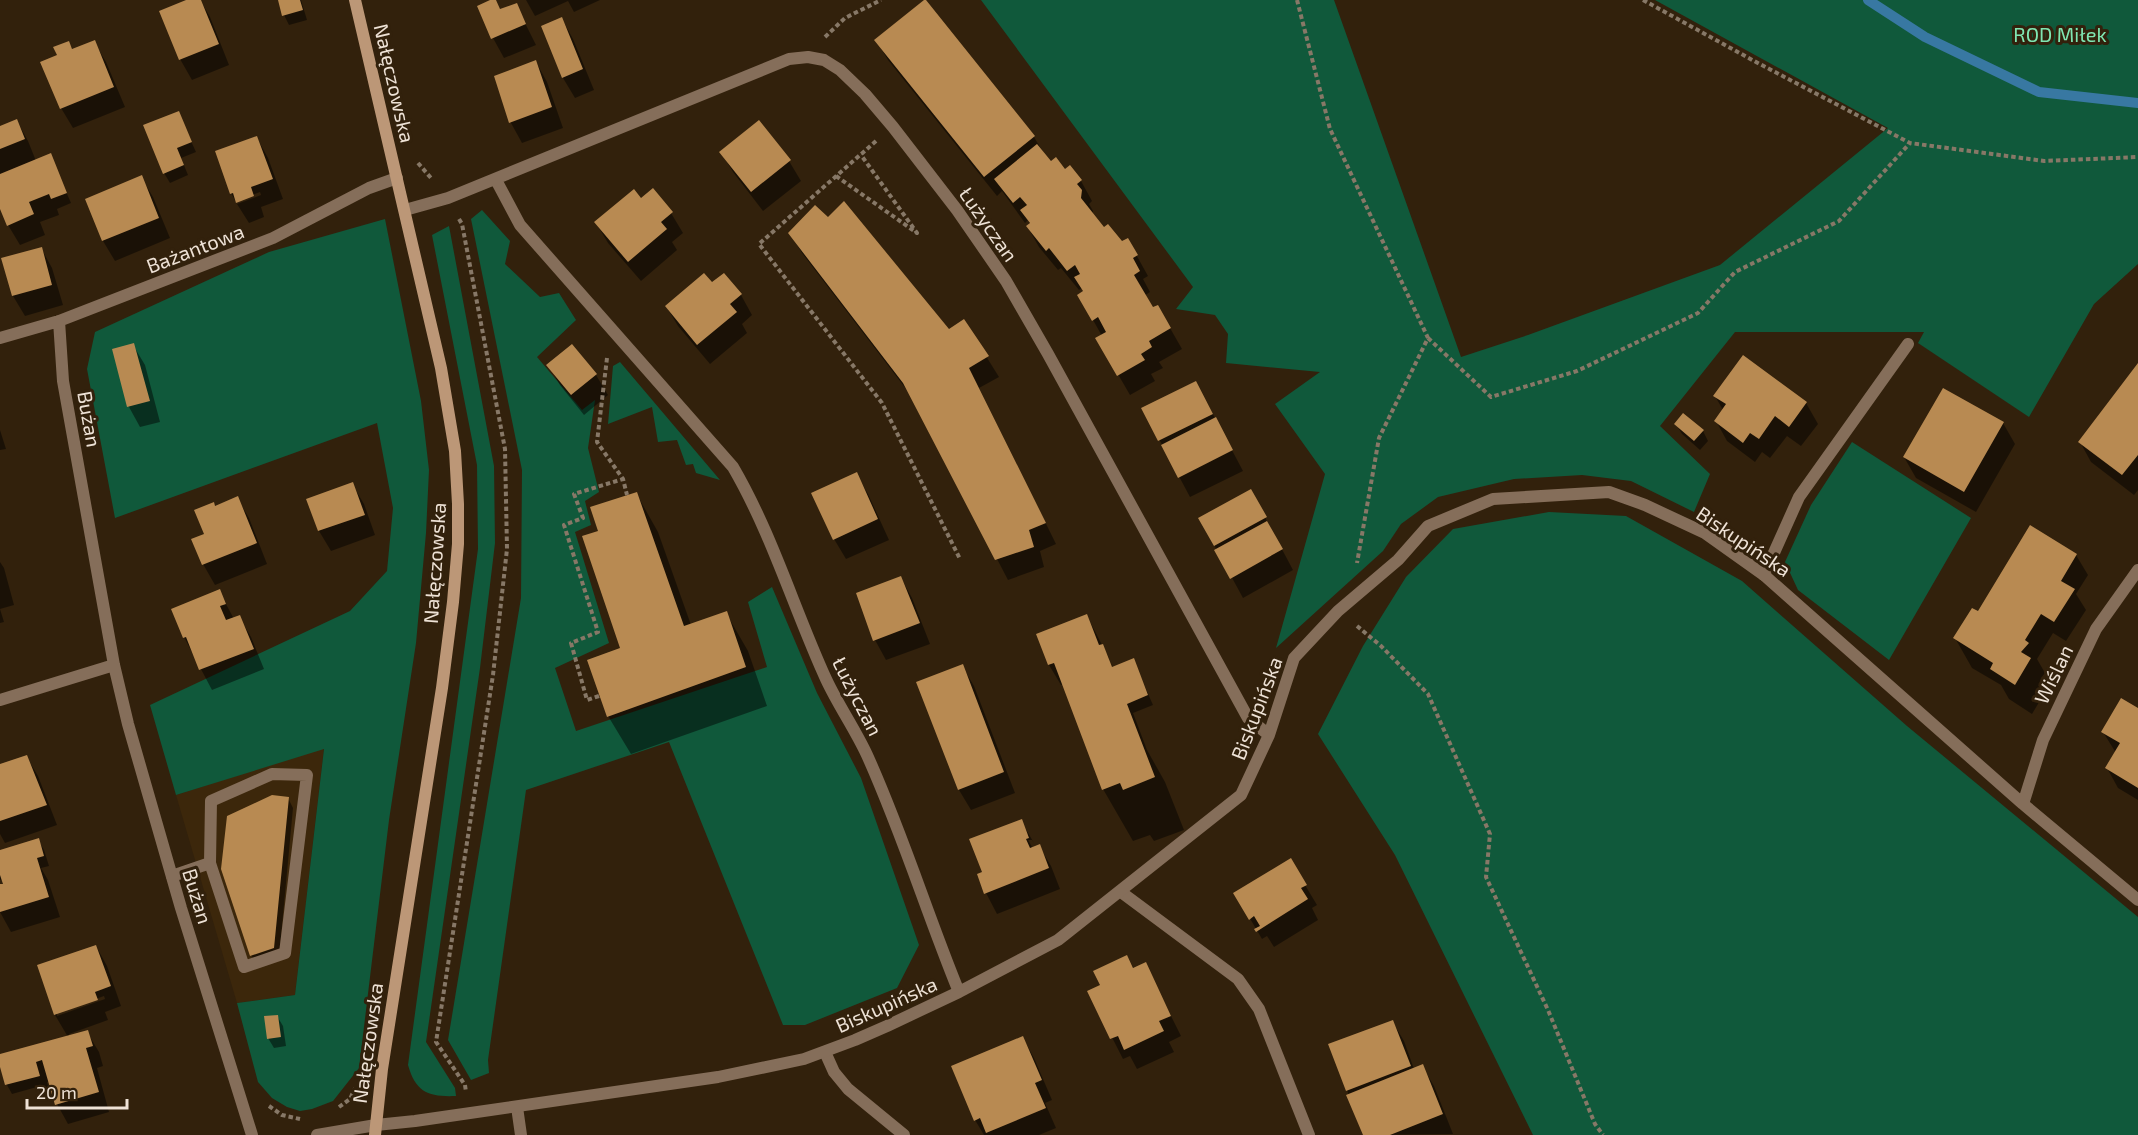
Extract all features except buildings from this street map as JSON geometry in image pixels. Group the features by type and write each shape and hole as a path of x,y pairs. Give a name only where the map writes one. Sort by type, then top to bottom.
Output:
{"main road":[{"name":"Nałęczowska","path":"355,0 448,402 458,484 458,544 442,688 382,1069 375,1130"}],"street":[{"path":"405,210 448,198 496,180 789,59 808,57 824,60"},
{"name":"Łużyczan","path":"824,60 840,70 865,94 893,127 957,210 1006,281 1172,577 1248,718 1269,735"},
{"name":"Bażantowa","path":"0,338 59,321 273,238 369,188 397,178"},
{"name":"Łużyczan","path":"496,180 520,225 733,467 750,497 827,681 866,753 959,992"},
{"name":"Bużan","path":"59,321 63,381 114,665 128,724 172,876 252,1135"},
{"path":"1764,575 1799,497 1908,344"},
{"name":"Biskupińska","path":"317,1135 375,1130 415,1121 718,1077 795,1061 855,1040 959,992 1058,940 1241,795 1269,735 1294,658 1338,611 1398,560 1428,526 1493,500 1609,492 1645,505 1705,533 1764,575 2024,804 2138,900"},
{"name":"Wiślan","path":"2024,804 2043,740 2091,639 2138,570"},
{"path":"0,700 114,665"},
{"path":"272,774 307,775 285,953 244,967 210,863 211,801 272,774"},
{"path":"172,876 210,863"},
{"path":"1121,892 1238,979 1259,1008 1309,1135"},
{"path":"825,1052 834,1072 848,1089 904,1135"},
{"path":"516,1107 521,1135"}],"path":[{"path":"824,60 824,38 844,18 881,0"},
{"path":"1297,0 1330,129 1428,338 1491,397 1577,371 1698,313 1735,272 1839,221 1910,143"},
{"path":"1643,0 1910,143 2044,161 2138,157"},
{"path":"893,127 759,244 882,403 960,559"},
{"path":"837,176 917,233 861,155"},
{"path":"1356,569 1379,438 1428,338"},
{"path":"608,352 597,442 623,479 627,495"},
{"path":"599,696 587,700 571,643 598,632 564,525 583,518 574,494 623,479"},
{"path":"1338,611 1381,646 1428,694 1490,834 1486,877 1548,1010 1595,1124 1603,1135"},
{"path":"261,1099 282,1115 302,1119"}],"shaded area":[{"path":"324,748 295,995 237,1003 176,795"}],"green space":[{"name":"ROD Miłek","path":"981,0 1334,0 1461,357 1720,265 1888,128 1655,0 2138,0 2138,264 2094,304 2029,417 1918,343 1924,332 1735,332 1660,426 1710,474 1694,512 1631,481 1582,475 1514,479 1438,497 1401,524 1383,551 1276,648 1325,474 1275,404 1320,372 1226,363 1228,334 1215,315 1176,309 1193,287"},
{"path":"482,210 510,241 505,264 540,297 559,293 576,320 537,357 582,410 595,400 588,448 599,492 585,501 591,525 575,532 609,643 555,668 576,731 767,667 748,602 772,587 817,693 861,778 919,945 897,988 805,1025 783,1025 669,742 526,790 488,1060 489,1073 471,1080 448,1040 521,598 522,470 471,219"},
{"path":"385,219 421,401 429,470 416,643 389,820 359,1068 333,1101 300,1111 287,1107 272,1098 258,1082 237,1003 295,995 324,749 176,795 150,705 350,611 387,571 393,508 377,423 115,518 87,369 95,332 269,252"},
{"path":"449,226 494,466 495,543 480,668 426,1042 455,1088 456,1096 438,1096 425,1091 415,1082 408,1065 478,549 477,465 432,235"},
{"path":"620,362 720,480 696,473 693,464 686,465 677,440 658,442 652,407 608,424 613,366"},
{"path":"1852,442 1971,518 1889,660 1798,590 1785,562 1811,505"},
{"path":"1549,512 1626,516 1742,581 1907,726 2138,917 2138,1135 1533,1135 1395,855 1318,734 1363,646 1406,577 1453,529"}],"waterway":[{"path":"1868,0 1925,37 2039,92 2138,103"}]}
